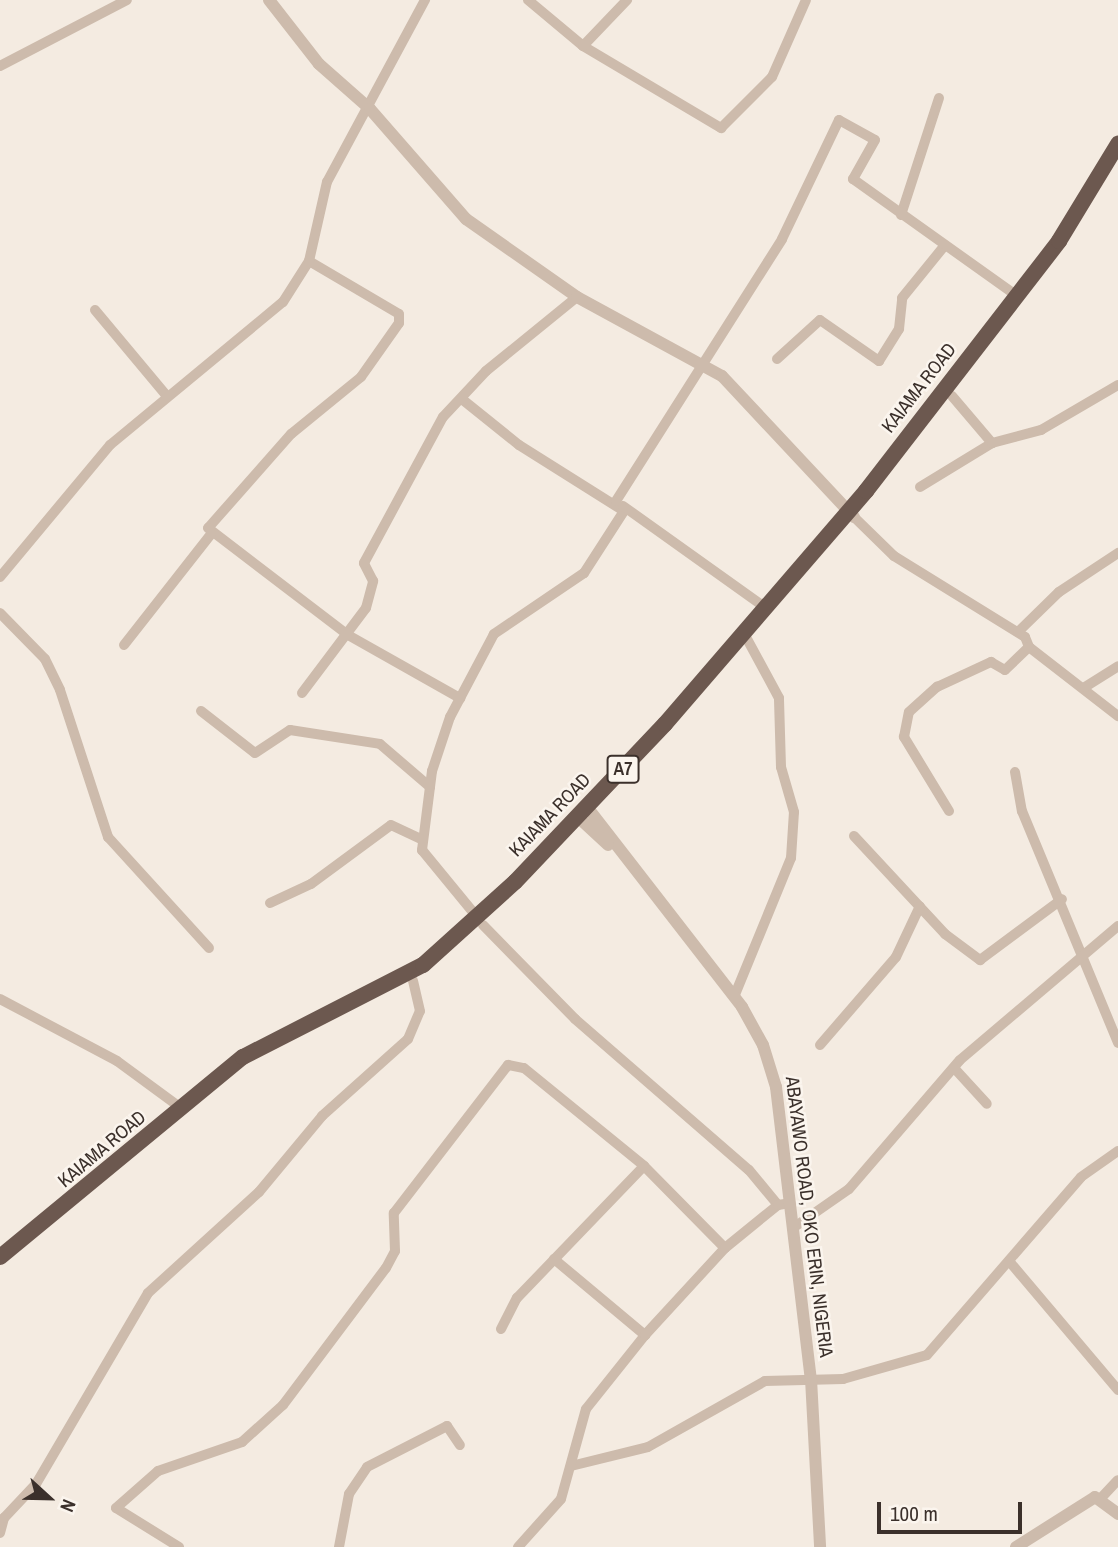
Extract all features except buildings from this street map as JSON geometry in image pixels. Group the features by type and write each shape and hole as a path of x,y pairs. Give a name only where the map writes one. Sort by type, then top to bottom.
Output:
{"highway":[{"name":"KAIAMA ROAD","path":"585,815 764,606 851,515 1079,211 1118,144"},
{"name":"KAIAMA ROAD","path":"0,1267 257,1057 413,981 480,921 585,815 746,637 952,396 1064,250 1118,164"},
{"name":"KAIAMA ROAD","path":"0,1257 256,1048 423,965 480,921"}],"street":[{"path":"0,66 127,0"},
{"path":"269,0 319,64 370,109 466,219 577,297 704,365 766,418 851,515 916,573 1018,632 1029,647 1085,687 1118,716"},
{"path":"0,578 110,444 167,396 261,324 309,261 327,182 370,109 425,0"},
{"path":"528,0 583,46 724,128 772,77 806,0"},
{"path":"583,46 627,0"},
{"path":"901,215 939,98"},
{"path":"518,1547 561,1499 586,1409 645,1335 725,1248 784,1204 749,1170 575,1019 480,921 426,858 421,839 430,786 460,698 494,634 584,573 620,503 782,239 839,120 875,140 853,179 1017,296"},
{"path":"777,359 820,320 879,361 899,329 902,298 945,245"},
{"path":"309,261 399,314 399,323 361,377 291,434 209,520 211,534 348,635 460,698"},
{"path":"302,693 348,635 373,585 364,563 402,482 443,417 463,400 486,371 577,297"},
{"path":"94,310 167,396"},
{"path":"920,487 992,443 1041,430 1118,385"},
{"path":"952,396 992,443"},
{"path":"463,400 519,445 620,503 764,606"},
{"path":"124,645 211,534"},
{"path":"1018,632 1059,593 1118,553"},
{"path":"0,613 45,659 55,680 108,837 209,948"},
{"path":"734,998 791,858 794,812 781,766 779,698 746,637"},
{"path":"949,811 904,737 909,712 937,687 991,662 1005,670 1029,647"},
{"path":"1085,687 1118,666"},
{"path":"201,711 256,753 290,730 380,744 430,786"},
{"path":"1015,772 1022,811 1062,899 1118,1044"},
{"name":"ABAYAWO ROAD, OKO ERIN, NIGERIA","path":"585,815 734,998 763,1045 776,1087 784,1204 793,1228 811,1379 820,1547"},
{"path":"270,903 312,884 391,825 407,827 421,839"},
{"path":"854,836 920,906 983,960 1062,899"},
{"path":"820,1045 896,957 920,906"},
{"path":"793,1228 849,1189 955,1069 1081,953 1118,926"},
{"path":"0,1533 4,1518 36,1484 148,1293 259,1192 322,1116 408,1039 420,1011 413,981"},
{"path":"0,999 117,1061 181,1108"},
{"path":"179,1547 116,1508 158,1471 242,1441 284,1405 386,1268 395,1251 394,1213 508,1065 524,1068 644,1166 725,1248"},
{"path":"955,1069 987,1104"},
{"path":"571,1466 648,1447 765,1381 843,1379 927,1354 1080,1177 1118,1151"},
{"path":"502,1329 517,1297 644,1166"},
{"path":"554,1259 645,1335"},
{"path":"1009,1261 1118,1390"},
{"path":"339,1547 349,1494 367,1467 447,1426 460,1445"},
{"path":"1016,1547 1101,1497 1118,1480"},
{"path":"1101,1497 1118,1514"}]}
